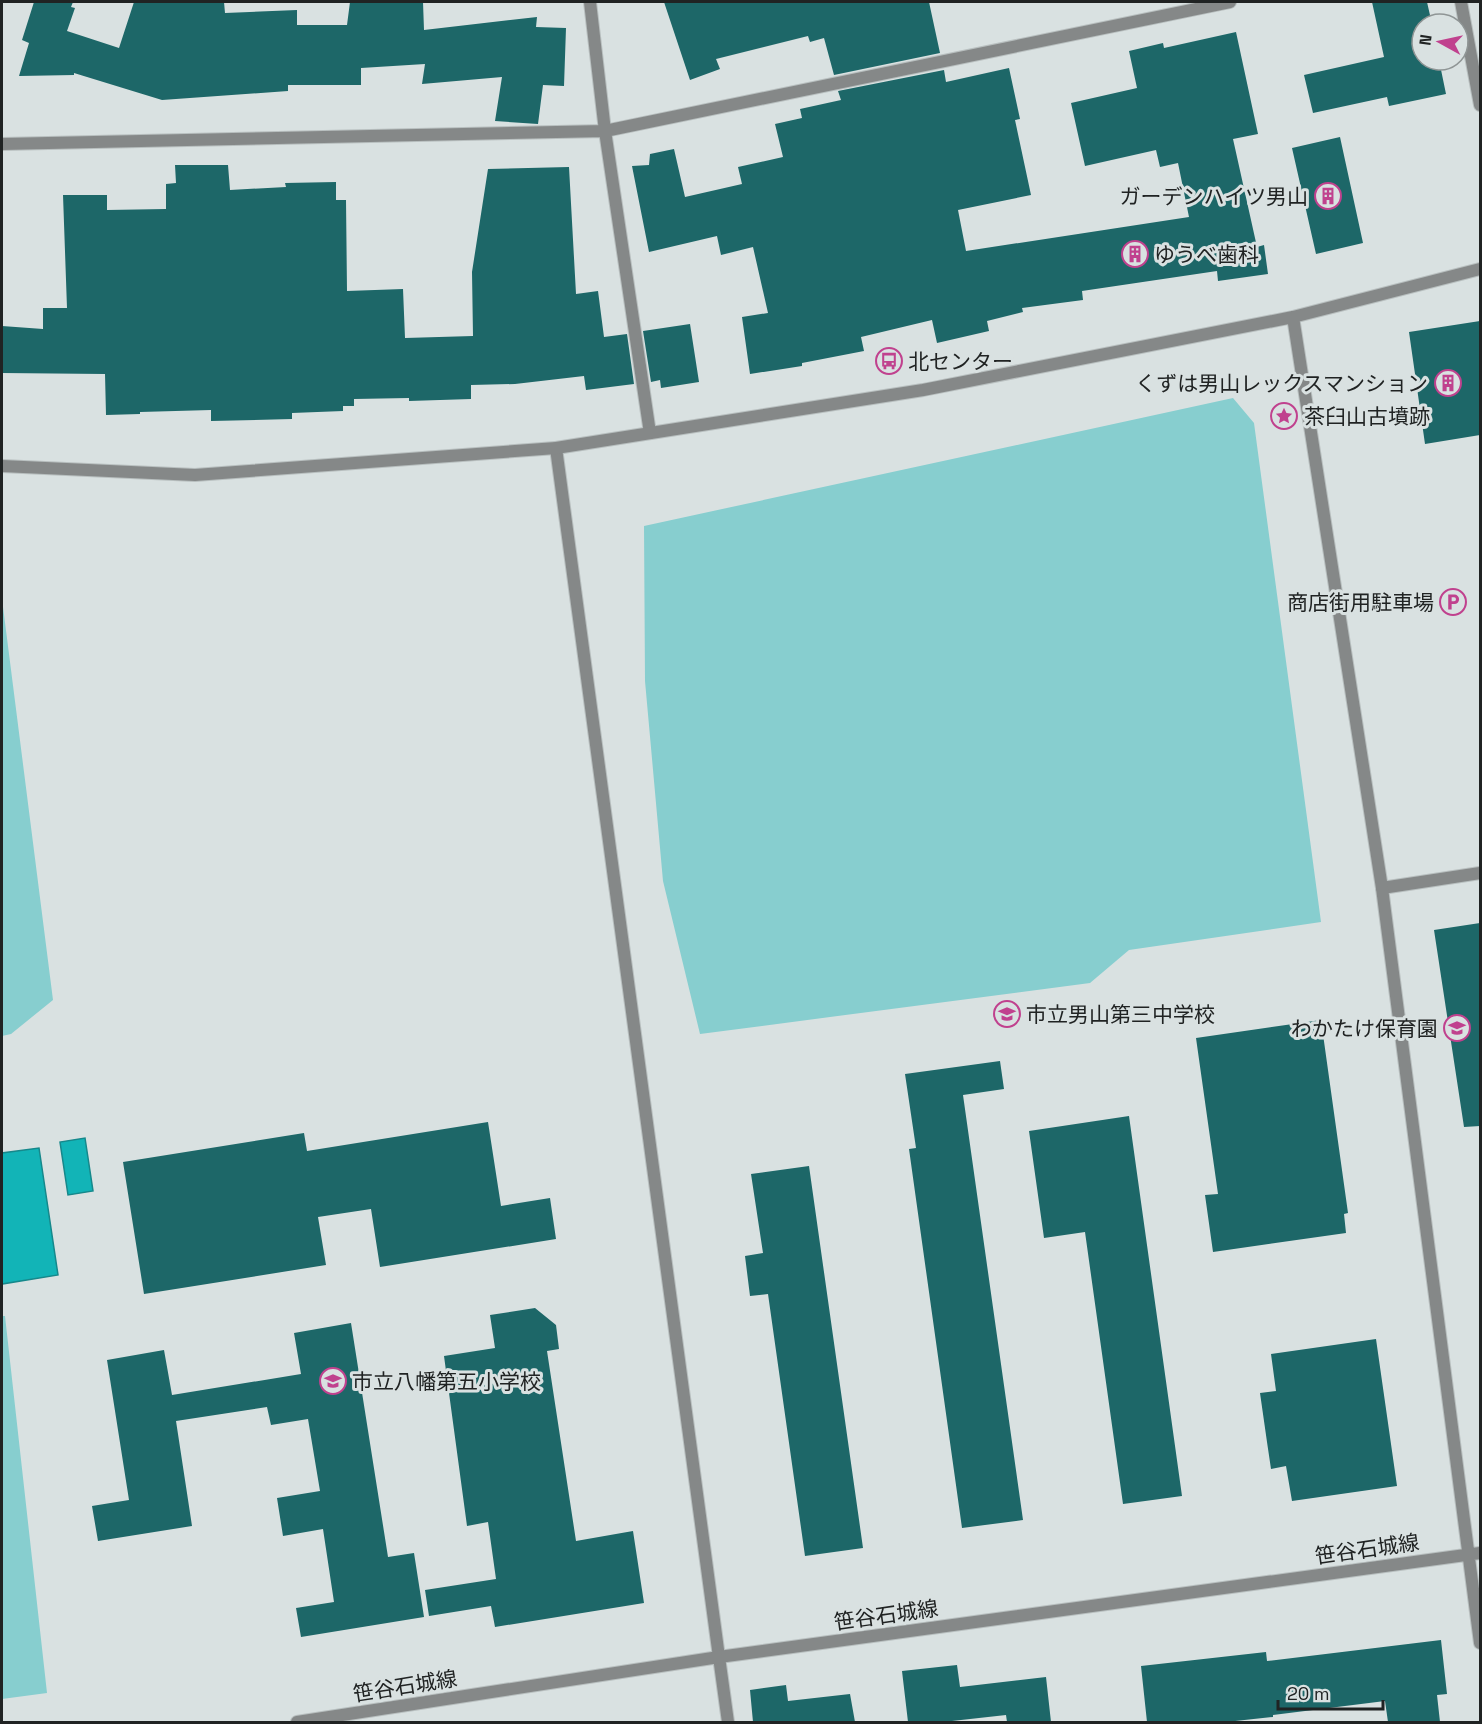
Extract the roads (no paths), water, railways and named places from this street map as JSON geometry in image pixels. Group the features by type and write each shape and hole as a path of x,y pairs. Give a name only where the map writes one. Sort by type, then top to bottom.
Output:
{"street":[{"path":"590,2 605,131 650,433"},
{"path":"2,144 605,131 1230,2"},
{"path":"1461,2 1480,105"},
{"path":"2,466 195,475 556,448 923,390 1293,317 1480,269"},
{"path":"1293,317 1382,888 1474,1554 1480,1643"},
{"path":"556,448 728,1722"},
{"path":"1382,888 1480,873"},
{"name":"笹谷石城線","path":"297,1722 719,1657 1474,1554"}],"place":[{"name":"ガーデンハイツ男山","path":"1328,196"},
{"name":"ゆうべ歯科","path":"1135,254"},
{"name":"北センター","path":"889,361"},
{"name":"くずは男山レックスマンション","path":"1448,383"},
{"name":"茶臼山古墳跡","path":"1284,416"},
{"name":"商店街用駐車場","path":"1453,602"},
{"name":"市立男山第三中学校","path":"1007,1014"},
{"name":"わかたけ保育園","path":"1457,1028"},
{"name":"市立八幡第五小学校","path":"333,1381"}]}
